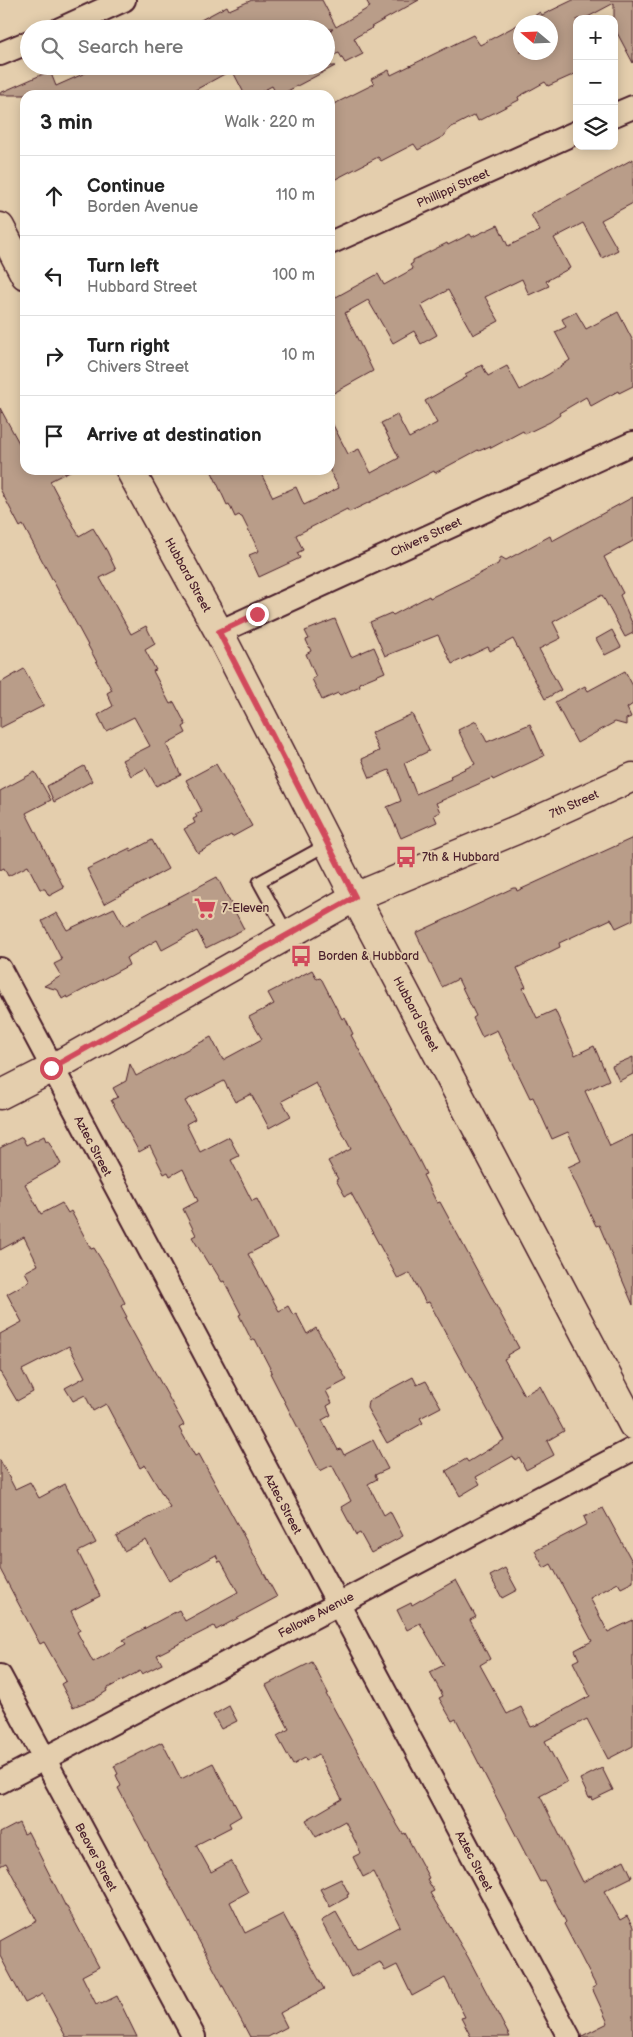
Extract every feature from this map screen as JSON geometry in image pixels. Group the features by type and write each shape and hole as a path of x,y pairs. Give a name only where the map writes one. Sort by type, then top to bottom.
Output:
{"main road":[{"path":"0,227 20,265"},
{"name":"Hubbard Street","path":"133,475 219,632 355,897 633,1425"},
{"name":"7th Street","path":"0,1095 355,897 516,830 633,777"}],"street":[{"path":"80,20 124,0"},
{"path":"0,54 20,46"},
{"path":"618,113 633,107"},
{"name":"Phillippi Street","path":"335,241 573,134"},
{"name":"Chivers Street","path":"219,632 633,443"},
{"name":"Aztec Street","path":"0,969 568,2037"},
{"name":"Fellows Avenue","path":"0,1782 633,1449"},
{"name":"Beaver Street","path":"0,1676 194,2037"}],"lane":[{"path":"288,935 259,882 328,844"}],"building":[{"path":"252,0 322,0 332,20 201,20 227,6 229,10"},
{"path":"366,0 419,0 354,38 363,54 345,63 339,53 335,55 335,25 336,27 370,7"},
{"path":"573,0 633,0 633,63 618,35 618,15 614,15 614,3 592,15 573,15 573,75 548,86 545,82 518,97 519,100 478,121 475,115 450,128 444,136 418,150 414,144 381,161 378,157 335,179 335,104 374,84 371,79 389,70 391,75 473,35 480,45 513,27 513,60 558,60 558,15 542,15"},
{"path":"41,75 52,75 56,86 81,75 223,75 195,90 20,90 20,95 0,95 0,93"},
{"path":"235,75 318,75 289,90 274,90 272,86 264,90 242,90"},
{"path":"633,159 633,203 601,220 618,250 602,258 583,223 554,238 570,268 546,281 549,286 529,295 522,279 485,297 499,321 473,335 448,290 421,305 437,335 421,344 414,331 393,343 368,300 345,313 373,371 335,392 335,295 336,297 378,274 384,285 413,269 410,265 413,263 413,260 447,243 448,245 470,234 472,237 498,225 508,246 540,231 531,215"},
{"path":"576,312 586,329 618,312 633,341 633,386 619,393 618,391 591,406 586,397 559,413 560,415 550,422 525,434 523,431 491,448 490,446 478,450 435,473 434,471 349,512 347,509 296,535 303,550 297,553 300,558 259,577 249,555 259,551 242,517 239,515 235,517 229,504 227,505 213,475 262,475 273,497 296,487 304,505 339,488 332,475 335,475 335,429 348,454 359,449 371,473 399,458 381,423 397,415 409,438 437,423 425,401 467,377 465,374 482,365 488,376 507,366 520,390 570,360 555,332 566,327 562,319"},
{"path":"0,408 20,445 20,475 62,475 50,481 79,536 93,528 116,570 100,578 131,634 146,626 155,644 145,650 156,670 153,671 170,704 174,702 186,725 183,727 186,733 166,744 181,775 156,786 146,768 131,776 122,760 150,746 134,717 106,731 98,715 113,706 107,693 112,690 23,525 20,527 0,489"},
{"path":"633,497 633,541 604,557 623,593 620,595 633,625 633,633 625,637 602,595 553,622 561,638 539,649 561,690 545,699 513,639 490,651 488,647 452,664 438,635 385,656 370,622 391,613 393,615 429,596 430,598 475,576 498,564 501,557 506,560 550,536 552,541"},
{"path":"335,619 351,657 374,647 385,672 359,683 360,686 340,695 338,693 322,700 312,679 316,677 306,654 311,651 306,640 309,639 305,631"},
{"path":"612,630 621,647 605,655 596,639"},
{"path":"24,669 43,706 0,728 0,683"},
{"path":"625,671 633,686 633,704 627,708 631,717 626,719 626,725 615,722 577,743 555,702 585,686 588,691"},
{"path":"412,714 429,751 404,763 416,794 451,779 450,776 475,764 458,730 476,721 487,742 530,724 544,756 493,780 492,778 436,803 440,812 434,815 437,822 401,838 387,807 401,801 389,770 370,778 362,759 379,751 371,733"},
{"path":"216,764 252,826 198,853 184,829 195,823 193,819 197,817 195,814 202,811 186,780"},
{"path":"84,766 92,781 54,802 47,786"},
{"path":"35,772 51,800 26,813 64,888 49,896 45,889 40,889 28,866 8,876 4,868 0,870 0,791"},
{"path":"633,838 633,920 616,928 611,919 559,943 560,947 517,968 526,987 523,988 537,1018 555,1010 575,1055 594,1046 609,1080 585,1091 610,1146 633,1135 633,1305 599,1225 596,1226 568,1167 581,1161 568,1132 552,1139 533,1097 530,1098 497,1030 482,1037 473,1018 476,1016 458,979 442,987 416,933 513,888 516,888 517,891"},
{"path":"152,840 168,869 104,904 87,869 130,848 131,851"},
{"path":"217,877 244,929 206,948 197,931 162,950 157,940 126,958 129,965 68,998 67,996 62,999 58,990 44,986 61,976 54,964 62,960 42,921 57,913 67,930 114,908 124,926"},
{"path":"312,970 317,979 320,978 322,980 342,1019 345,1017 353,1034 351,1035 426,1174 423,1175 437,1203 440,1202 519,1348 504,1359 524,1395 540,1386 564,1431 547,1441 554,1455 526,1470 519,1457 515,1460 513,1456 476,1477 480,1484 460,1496 446,1471 466,1459 468,1462 504,1440 429,1302 426,1303 410,1273 398,1279 351,1193 345,1196 336,1180 338,1179 328,1161 351,1149 316,1083 282,1101 291,1116 269,1128 251,1094 235,1102 224,1081 185,1101 195,1119 186,1124 200,1152 229,1137 239,1156 231,1160 252,1201 257,1199 277,1239 248,1254 279,1311 288,1306 293,1315 296,1313 307,1334 316,1328 347,1380 326,1391 332,1403 327,1406 331,1415 322,1420 338,1450 341,1449 344,1455 373,1440 388,1469 375,1475 377,1479 368,1484 384,1515 390,1511 403,1536 371,1553 360,1533 356,1535 341,1507 351,1501 332,1465 320,1471 270,1373 272,1372 255,1339 252,1341 224,1281 222,1282 211,1264 209,1265 192,1237 196,1235 183,1209 198,1201 183,1169 170,1176 168,1172 164,1174 150,1146 139,1152 111,1100 118,1097 113,1088 126,1081 130,1064 136,1076 211,1037 223,1060 262,1039 249,1017 274,1004 268,993"},
{"path":"633,1057 633,1074 619,1081 612,1066"},
{"path":"44,1136 61,1164 25,1184 41,1214 62,1203 68,1213 71,1211 91,1249 94,1248 112,1277 125,1303 121,1306 127,1317 125,1318 184,1425 179,1428 195,1456 199,1454 277,1597 216,1630 214,1626 157,1655 162,1664 142,1674 140,1671 106,1689 107,1691 96,1698 73,1707 61,1684 66,1681 44,1642 40,1644 0,1569 0,1460 15,1489 30,1482 39,1498 65,1484 96,1543 78,1552 100,1596 71,1611 80,1630 77,1632 93,1662 126,1644 123,1640 179,1610 185,1621 238,1592 216,1555 169,1581 146,1540 124,1551 116,1536 170,1507 145,1465 140,1468 106,1404 93,1411 85,1395 73,1401 65,1388 85,1377 69,1346 22,1370 33,1392 17,1401 0,1372 0,1334 22,1322 7,1294 30,1281 25,1272 38,1265 24,1237 0,1250 0,1148 22,1137 26,1145"},
{"path":"413,1377 417,1385 426,1381 441,1407 420,1418 423,1423 387,1443 367,1408 368,1401"},
{"path":"603,1508 633,1563 633,1582 621,1588 618,1583 590,1598 608,1632 633,1620 633,1746 608,1759 587,1719 545,1741 567,1782 540,1796 583,1882 624,1860 632,1877 604,1891 620,1920 627,1916 633,1927 633,2037 582,2037 608,2023 592,1988 596,1986 544,1880 540,1882 456,1719 452,1721 439,1698 443,1696 430,1672 444,1665 420,1623 407,1630 397,1610 411,1603 412,1605 456,1580 476,1617 470,1620 490,1659 480,1665 507,1714 521,1707 531,1727 537,1725 590,1696 573,1662 579,1659 575,1650 592,1641 551,1564 544,1568 535,1551 587,1524 584,1517"},
{"path":"505,1568 517,1590 502,1598 490,1576"},
{"path":"312,1662 328,1693 326,1694 398,1826 403,1834 405,1833 429,1878 427,1879 434,1891 430,1893 468,1957 510,2037 471,2037 461,2018 465,2017 445,1978 412,1996 397,1965 385,1971 380,1962 351,1977 321,1921 336,1912 357,1949 400,1926 373,1872 363,1877 353,1857 361,1853 345,1821 316,1837 306,1820 342,1799 318,1754 306,1761 305,1758 293,1765 277,1736 289,1729 266,1685"},
{"path":"229,1706 237,1721 221,1729 213,1715"},
{"path":"162,1742 181,1779 213,1763 241,1816 229,1823 231,1827 196,1845 211,1872 231,1861 248,1892 230,1902 245,1933 283,1914 324,1989 280,2013 287,2027 268,2037 250,2037 118,1788 121,1786 114,1766"},
{"path":"602,1768 613,1790 592,1800 591,1797 589,1798 580,1779"},
{"path":"19,1823 24,1834 28,1832 99,1967 82,1976 96,2004 100,2002 101,2004 117,1996 137,2037 66,2037 43,1994 25,2003 0,1956 0,1941 37,1921 6,1863 0,1866 0,1833"},
{"path":"341,1879 349,1894 347,1895 348,1897 330,1907 320,1889"}],"place":[{"name":"7th & Hubbard","path":"406,857"},
{"name":"7-Eleven","path":"205,908"},
{"name":"Borden & Hubbard","path":"301,956"}],"route":[{"path":"51,1068 355,897 219,632 257,614"}]}
